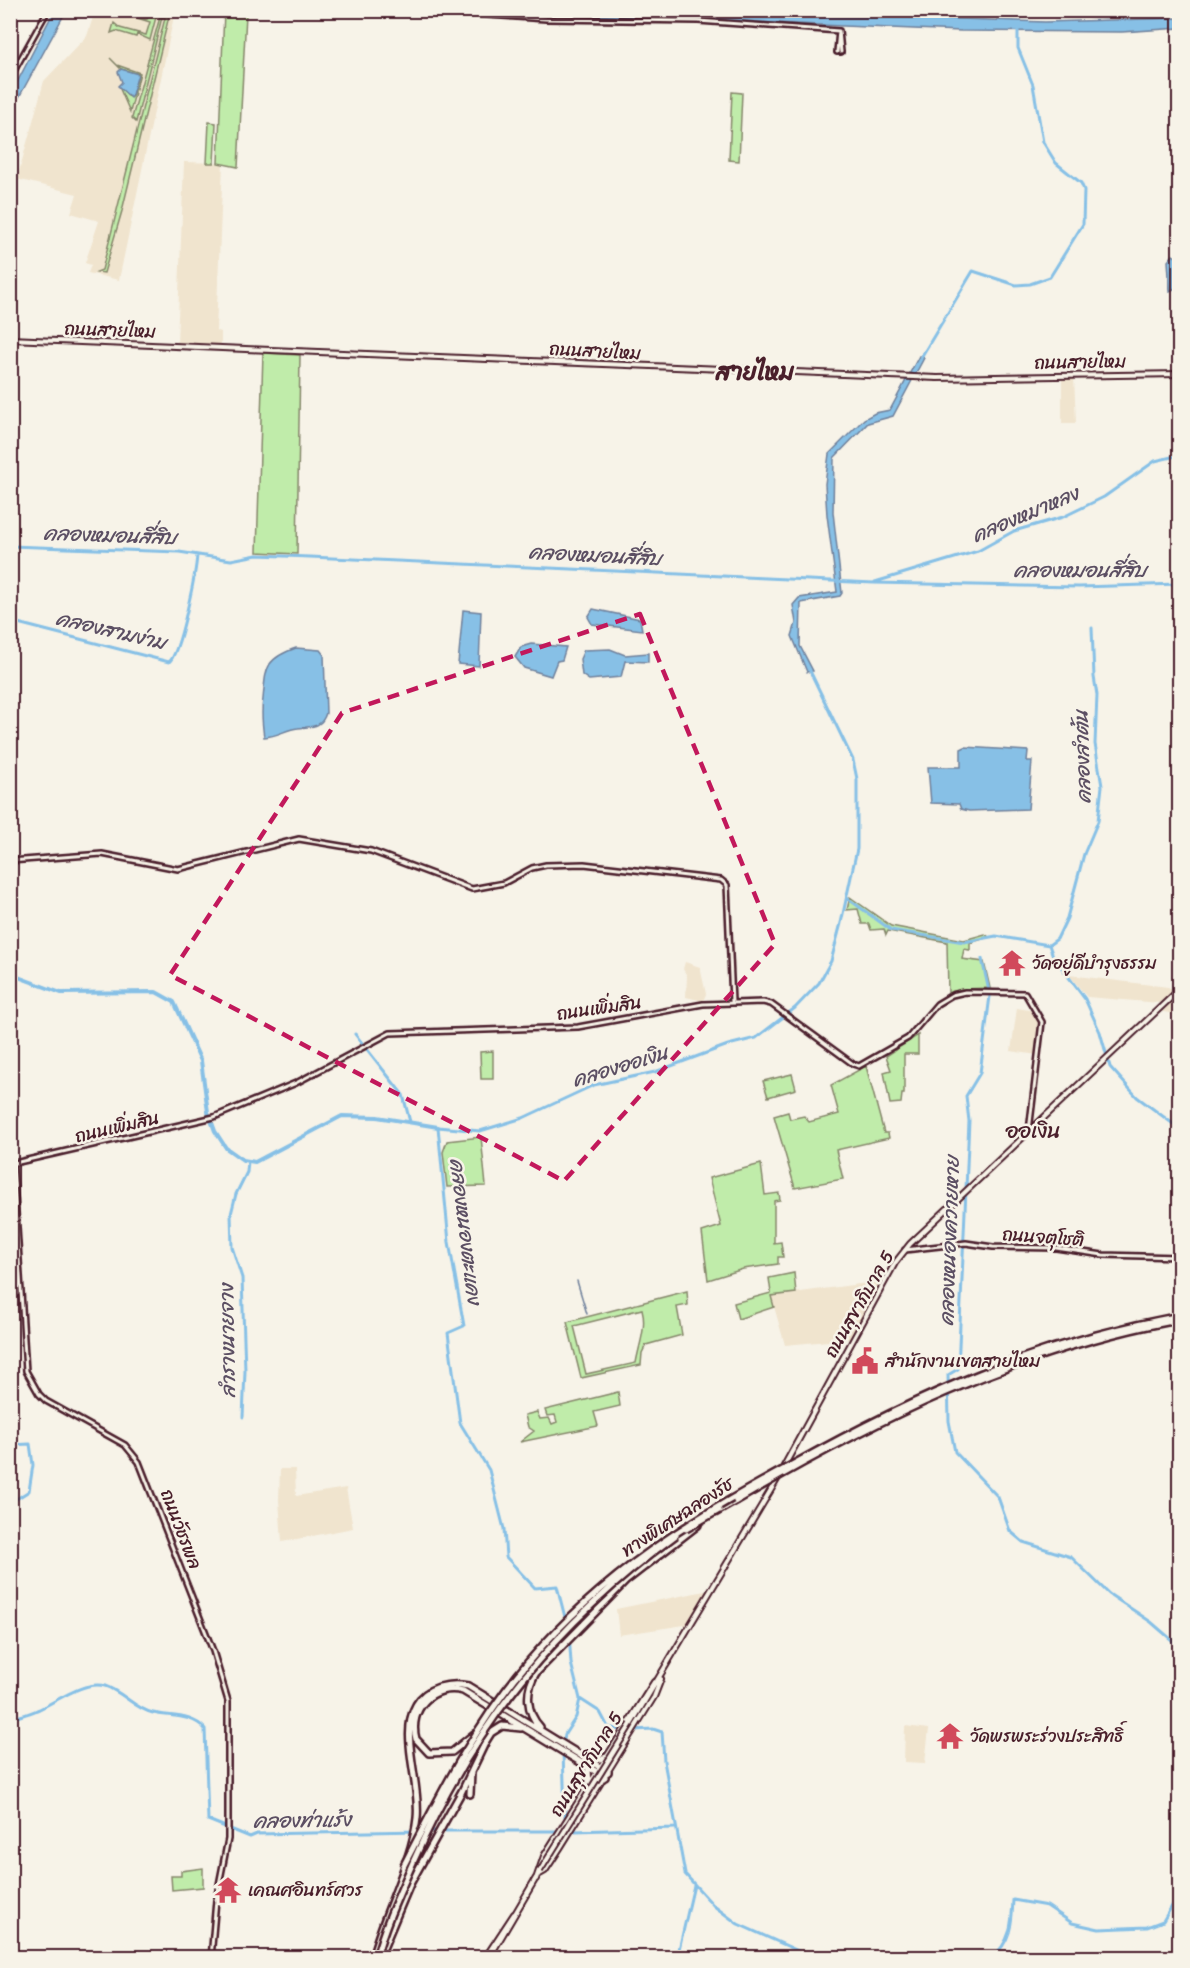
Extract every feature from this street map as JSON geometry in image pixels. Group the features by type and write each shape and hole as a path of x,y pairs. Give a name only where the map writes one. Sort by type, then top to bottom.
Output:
{"highway":[{"name":"ทางพิเศษฉลองรัช","path":"376,1958 398,1894 425,1834 458,1773 508,1696 535,1662 574,1620 626,1572 677,1534 719,1510 826,1450 947,1390 1036,1357 1179,1318"},
{"name":"ทางพิเศษฉลองรัช","path":"376,1958 403,1867 479,1729 531,1659 623,1570 667,1537 726,1500 902,1406 964,1378 1084,1338 1179,1318"},
{"path":"568,1752 532,1717 529,1689 536,1673 647,1563 719,1510"},
{"path":"403,1867 417,1819 416,1784 409,1730 411,1714 422,1697 443,1685 468,1686 552,1738"},
{"path":"479,1729 452,1752 436,1754 424,1750 416,1739 414,1722 419,1708 433,1694 446,1689 463,1691 554,1746 606,1774"},
{"path":"376,1958 402,1899 440,1827 464,1788 486,1741 496,1729 510,1725 534,1733"},
{"path":"590,1765 606,1758"},
{"path":"589,1785 590,1765"},
{"path":"470,1794 474,1782 471,1772"},
{"path":"464,1788 474,1782"}],"main road":[{"name":"ถนนสายไหม","path":"10,339 906,376 983,378 1179,374"},
{"name":"ถนนสุขาภิบาล 5","path":"538,1875 545,1871 614,1762 666,1668 769,1496 811,1416 905,1250 1179,989"},
{"name":"ถนนสุขาภิบาล 5","path":"538,1875 544,1856 622,1730 666,1668"},
{"name":"ถนนสุขาภิบาล 5","path":"487,1958 633,1728"},
{"path":"606,1758 609,1763 614,1762"},
{"path":"589,1785 595,1784 597,1788"}],"street":[{"path":"10,78 48,10"},
{"path":"363,10 405,10"},
{"path":"412,10 546,19 736,22 839,31 839,52"},
{"path":"10,861 102,854 178,869 299,839 371,851 472,889 504,882 536,867 554,865 584,864 721,880 727,885 732,1002"},
{"name":"ถนนเพิ่มสิน","path":"12,1164 214,1117 296,1083 382,1036 399,1032 578,1027 704,1004 763,1002 783,1012 853,1064 859,1066 908,1038 937,1004 950,996 965,992 986,991 1025,993 1041,1018 1029,1131"},
{"name":"ถนนวัชรพล","path":"12,1164 26,1371 43,1398 126,1445 144,1470 226,1691 230,1732 228,1832 217,1890 211,1958"},
{"name":"ถนนจตุโชติ","path":"905,1250 964,1243 993,1247 1056,1248 1103,1255 1179,1257"}],"highlighted area":[{"path":"640,614 775,944 564,1181 170,975 342,713"}],"shaded area":[{"path":"95,11 175,11 119,280 88,273 91,265 85,263 99,221 71,213 77,194 17,179 44,81 87,36"},
{"path":"184,162 223,163 216,331 221,332 221,345 177,344"},
{"path":"1062,376 1074,376 1076,423 1062,423"},
{"path":"685,962 700,967 706,994 703,1001 686,997 687,976 683,969"},
{"path":"1069,975 1168,987 1174,990 1160,1003 1087,997"},
{"path":"1177,993 1179,994 1179,1015 1159,1011"},
{"path":"1017,1008 1035,1011 1040,1019 1037,1055 1011,1051"},
{"path":"882,1281 850,1339 785,1345 771,1296"},
{"path":"280,1469 295,1469 296,1496 346,1488 353,1528 282,1542 279,1500"},
{"path":"710,1590 691,1624 619,1635 616,1609"},
{"path":"905,1726 929,1729 925,1763 904,1762"}],"green space":[{"path":"138,11 156,11 157,13 150,40 137,34 136,37 116,31 111,33 114,23 120,28 146,35 150,22 137,18 147,19 150,14"},
{"path":"224,11 246,11 238,167 218,163"},
{"path":"164,12 169,16 122,211 104,273 97,272 102,270 165,18 162,17 136,122 132,118 161,13"},
{"path":"117,65 140,73 130,112 120,89 125,89 128,96 132,97 138,74 121,69"},
{"path":"732,92 742,93 739,161 729,160"},
{"path":"209,122 216,123 214,163 207,163"},
{"path":"263,353 300,355 297,554 257,552"},
{"path":"850,897 891,926 964,940 985,934 989,937 970,943 970,950 964,949 962,959 984,962 990,988 961,989 948,993 947,942 888,931 886,935 884,929 871,930 869,924 862,924 858,909 847,910"},
{"path":"918,1035 918,1054 904,1054 904,1094 902,1094 901,1103 890,1104 884,1072 891,1070 886,1056"},
{"path":"493,1051 493,1079 481,1079 480,1052"},
{"path":"866,1066 884,1133 888,1133 889,1138 836,1150 843,1179 795,1188 774,1116 788,1112 790,1119 804,1116 809,1122 839,1114 831,1085"},
{"path":"792,1074 796,1089 768,1097 763,1081"},
{"path":"481,1137 486,1186 447,1187 443,1152 447,1141"},
{"path":"761,1164 765,1195 779,1193 780,1200 774,1201 774,1243 781,1242 783,1257 778,1257 778,1264 743,1269 708,1280 702,1232 721,1226 709,1178"},
{"path":"794,1273 796,1293 771,1296 774,1307 738,1319 734,1303 771,1293 769,1278"},
{"path":"687,1291 688,1305 677,1307 682,1335 646,1345 642,1353 641,1365 581,1378 567,1322","holes":["642,1309 643,1329 636,1363 586,1374 574,1326"]},
{"path":"618,1392 620,1406 594,1412 598,1426 520,1442 534,1431 528,1427 525,1415 537,1412 540,1419 549,1418 552,1424 557,1422 555,1415 547,1416 545,1410"},
{"path":"203,1868 203,1887 172,1890 171,1876 181,1876 181,1871"}],"water":[{"path":"713,10 927,18 927,11 933,10 933,18 1045,22 1179,18 1180,28 1122,32 961,31 495,11"},
{"path":"54,11 66,11 11,112 11,94"},
{"path":"121,69 138,74 131,98 118,86 122,82 118,72"},
{"path":"1173,255 1179,259 1179,286 1170,291 1168,261"},
{"path":"919,356 924,358 893,416 868,423 834,458 833,512 842,593 840,596 801,603 800,646 813,671 807,672 792,636 796,623 793,605 799,598 837,592 825,484 829,454 864,419 875,413 890,410"},
{"path":"593,609 640,619 642,630 592,624 588,617"},
{"path":"463,610 481,612 479,666 458,664"},
{"path":"531,644 566,647 562,660 557,661 551,676 524,668 515,657 521,647"},
{"path":"296,648 320,650 324,655 326,713 321,722 315,726 264,737 262,708 266,673 272,661 278,656"},
{"path":"610,649 625,655 648,653 648,662 625,661 621,677 589,680 582,675 580,659 584,650"},
{"path":"965,747 1028,751 1027,761 1032,761 1028,809 969,811 961,809 959,804 931,803 928,767 961,767 961,749"}],"waterway":[{"path":"920,359 973,271 1016,285 1030,284 1050,277 1083,224 1084,190 1081,183 1056,163 1043,142 1033,85 1018,48 1018,28"},
{"name":"คลองหมาหลง","path":"875,582 978,551 1014,531 1063,517 1104,497 1155,461 1180,455"},
{"name":"คลองหมอนสี่สิบ","path":"10,546 179,552 231,560 257,555 874,583 1079,587 1180,584"},
{"name":"คลองสามง่าม","path":"10,621 169,662 182,629 191,594 197,555"},
{"name":"คลองลำต้น","path":"1049,945 1057,939 1067,918 1084,854 1098,821 1102,786 1095,744 1097,695 1092,628"},
{"name":"คลองออเงิน","path":"563,1745 565,1734 576,1717 580,1699 571,1663 569,1633 557,1586 535,1588 506,1557 504,1529 489,1470 460,1423 448,1333 464,1326 449,1242 438,1127 480,1131 523,1118 594,1085 655,1072 728,1045 756,1038 795,1008 819,983 831,961 857,849 857,779 853,760 809,669"},
{"path":"847,898 891,930 964,942 996,936 1049,945 1053,956 1085,999 1100,1032 1110,1067 1137,1097 1180,1129"},
{"name":"คลองหนองควายหาย","path":"982,959 990,996 980,1073 966,1096 969,1121 958,1369 948,1375 949,1421 955,1452 998,1497 1010,1531 1023,1542 1071,1557 1109,1594 1151,1622 1180,1647"},
{"name":"คลองออเงิน","path":"10,974 61,993 156,992 174,1002 201,1061 208,1112 215,1131 226,1148 243,1160 255,1162 342,1116 377,1117 438,1127"},
{"path":"355,1034 403,1095 410,1122"},
{"name":"ลำรางนายจาง","path":"243,1417 245,1371 242,1278 232,1247 231,1214 236,1194 247,1172 248,1161"},
{"path":"577,1281 587,1314"},
{"path":"10,1445 30,1444 33,1465 29,1491 10,1503"},
{"name":"คลองท่าแร้ง","path":"10,1719 34,1711 79,1689 88,1686 105,1686 147,1711 188,1718 205,1729 208,1820 250,1837 257,1834 422,1831"},
{"path":"580,1699 600,1712 608,1727 624,1731"},
{"path":"633,1730 653,1729 662,1732 664,1761 685,1874 714,1906 738,1924 814,1958"},
{"name":"คลองหนองตะแคง","path":"563,1751 565,1817"},
{"path":"575,1831 675,1828"},
{"name":"คลองท่าแร้ง","path":"429,1831 557,1831"},
{"path":"677,1958 694,1885"},
{"path":"991,1958 1003,1946 1009,1932 1013,1900 1047,1906 1072,1923 1099,1929 1147,1927 1163,1921 1175,1901 1180,1899"}],"place":[{"name":"วัดอยู่ดีบำรุงธรรม","path":"1012,963"},
{"name":"สำนักงานเขตสายไหม","path":"865,1361"},
{"name":"วัดพรพระร่วงประสิทธิ์","path":"950,1736"},
{"name":"เคณศอินทร์ศวร","path":"228,1890"}],"district":[{"name":"สายไหม","path":"755,372"},
{"name":"ออเงิน","path":"1033,1131"}]}
